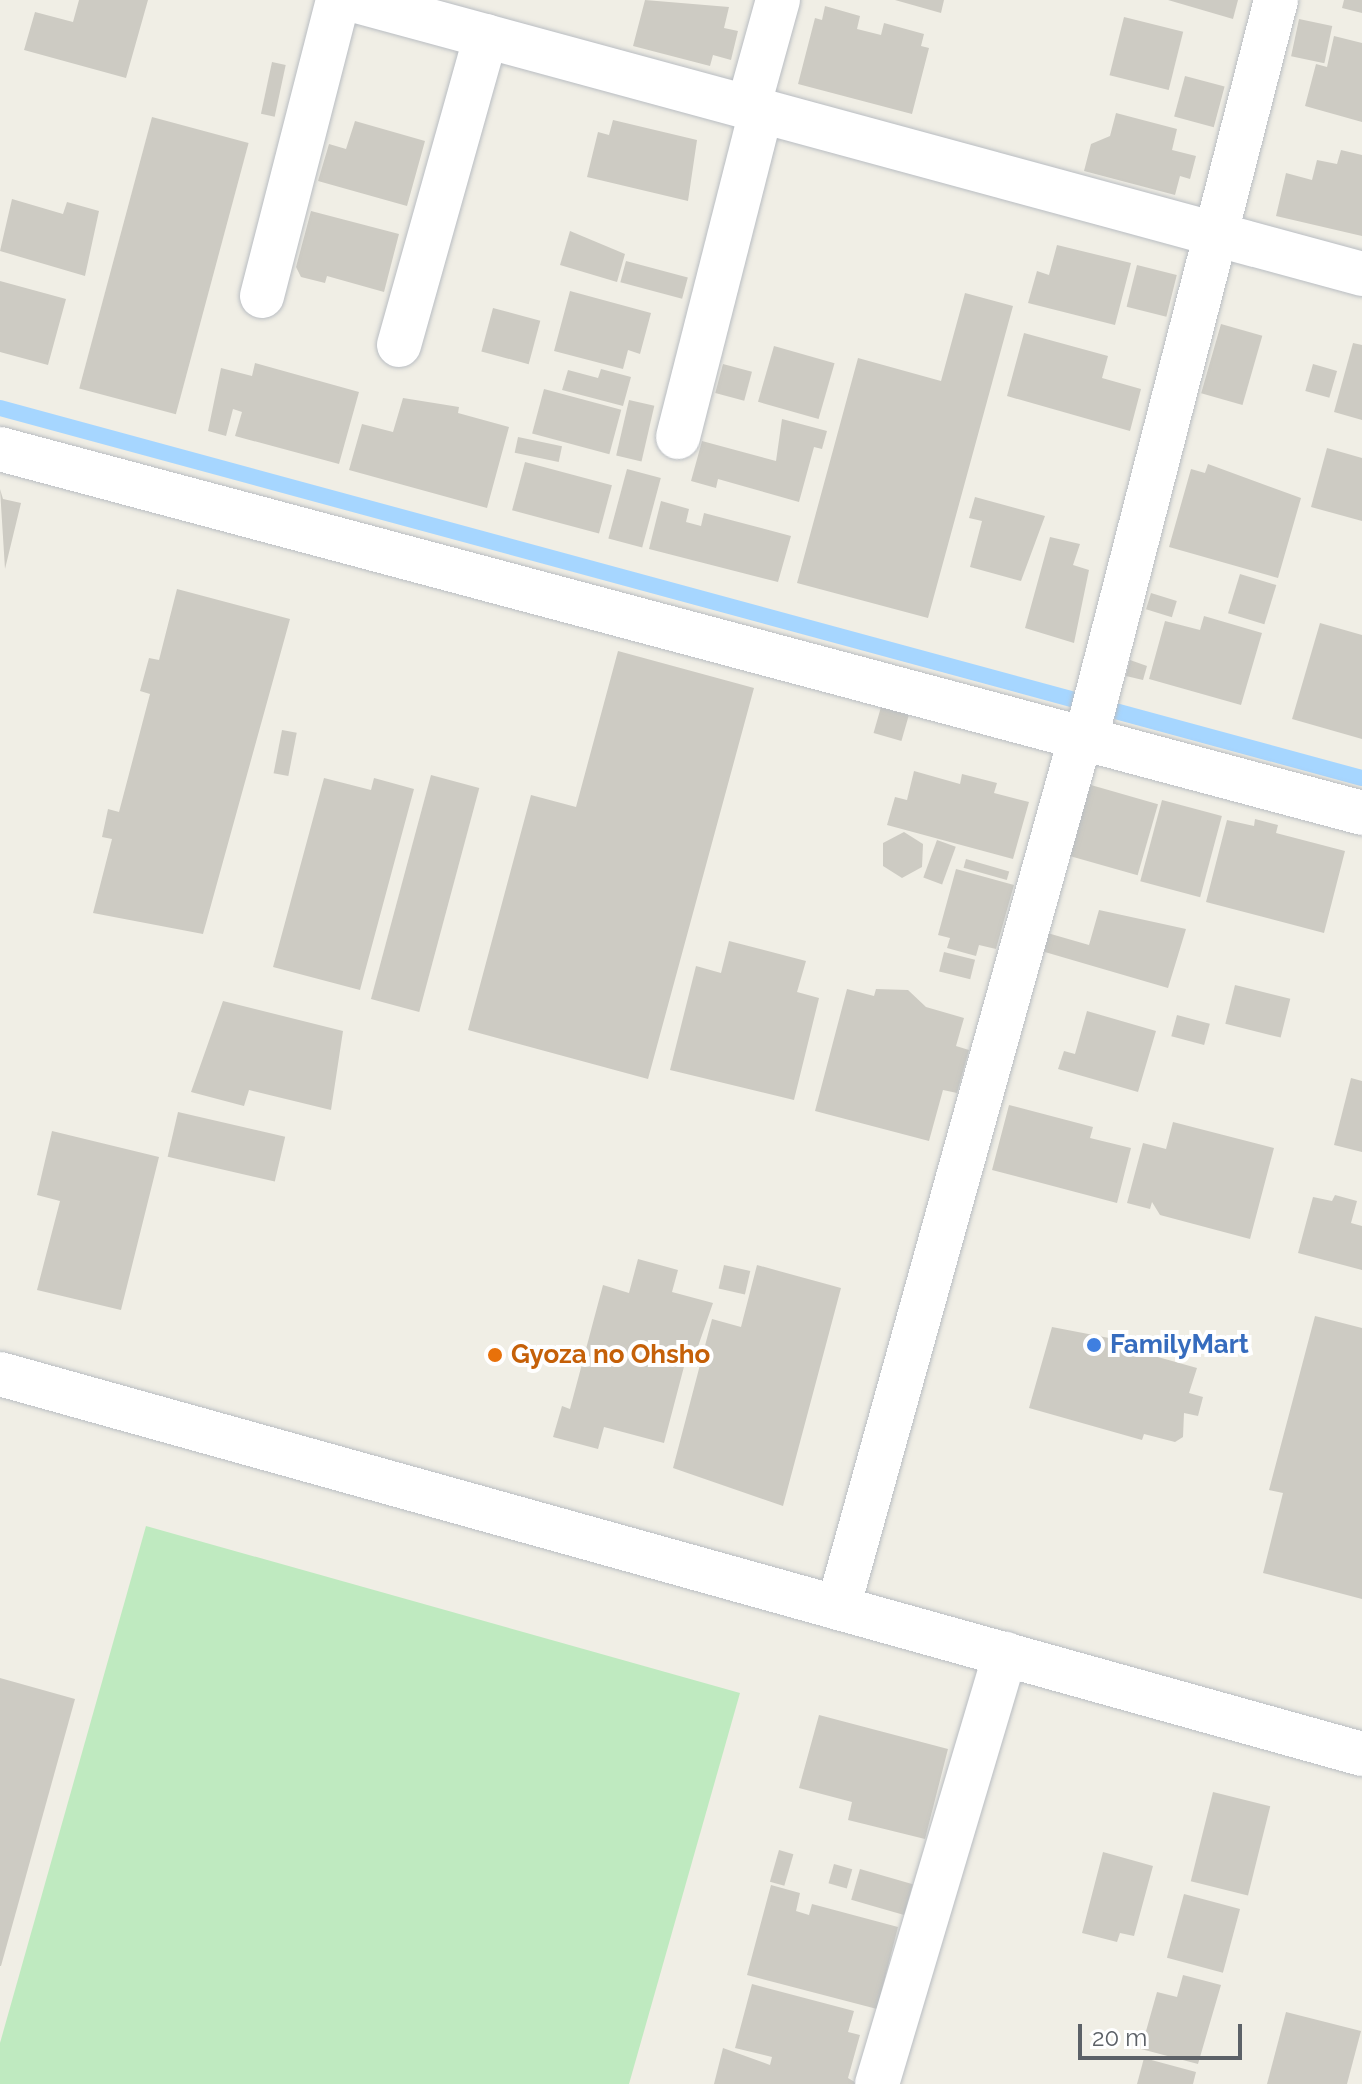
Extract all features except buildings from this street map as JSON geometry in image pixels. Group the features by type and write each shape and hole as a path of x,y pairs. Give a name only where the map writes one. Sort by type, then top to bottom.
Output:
{"street":[{"path":"262,296 338,0"},
{"path":"353,0 1362,274"},
{"path":"678,437 778,0"},
{"path":"838,1608 1101,684 1213,234 1276,0"},
{"path":"399,345 486,36"},
{"path":"0,449 1084,736 1362,813"},
{"path":"0,1374 1362,1754"},
{"path":"877,2084 1005,1654"}],"green space":[{"path":"146,1526 740,1693 629,2084 0,2084 0,2043"}],"waterway":[{"path":"0,408 1362,778"}],"place":[{"name":"FamilyMart","path":"1094,1345"},
{"name":"Gyoza no Ohsho","path":"495,1355"}]}
